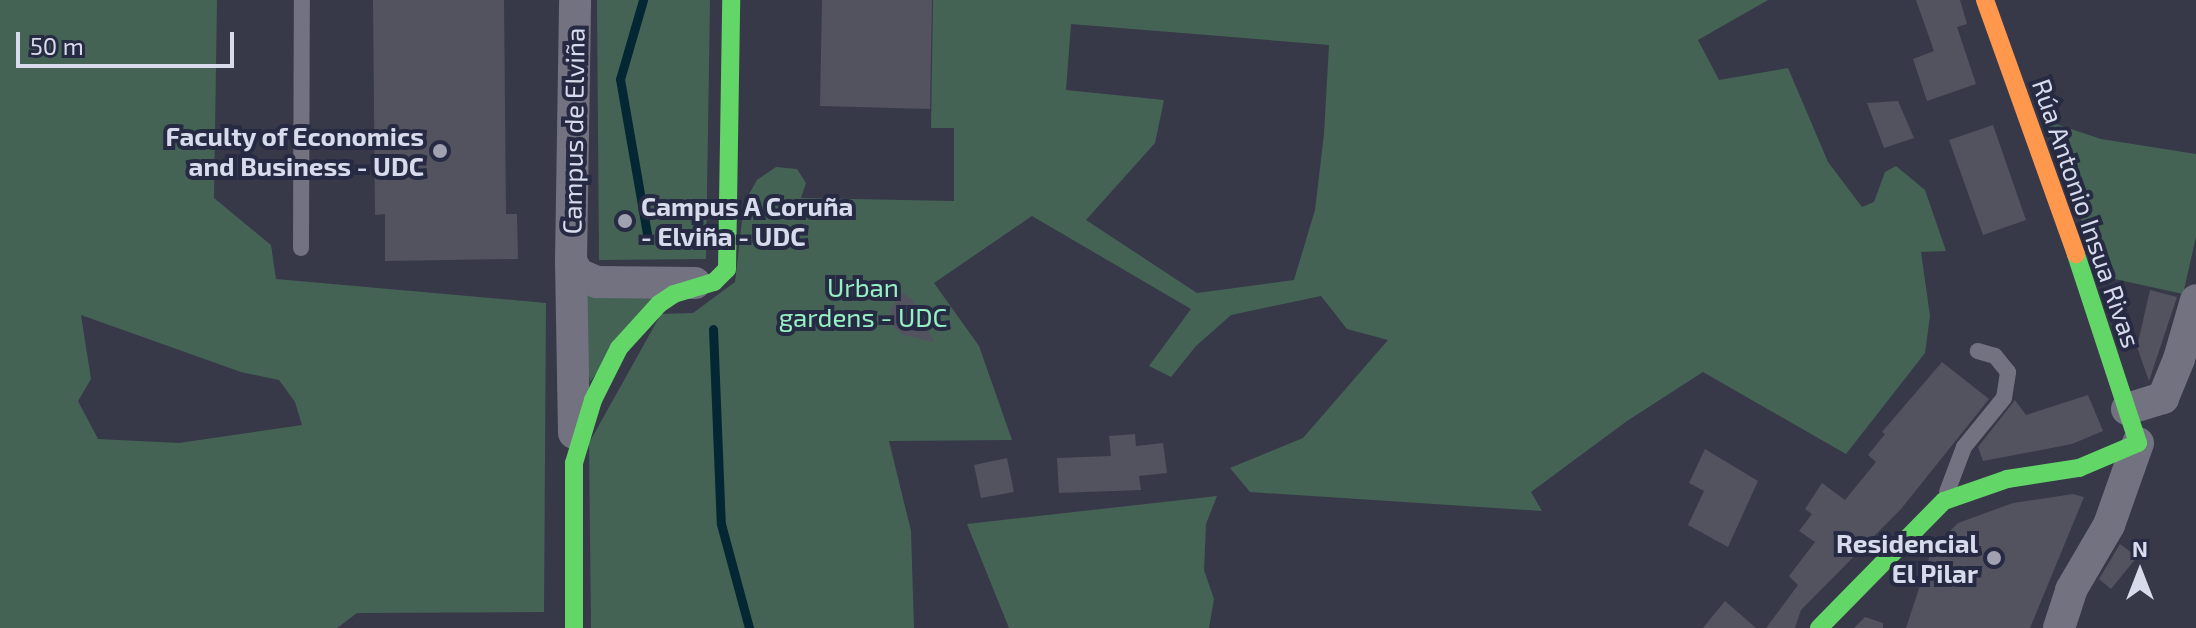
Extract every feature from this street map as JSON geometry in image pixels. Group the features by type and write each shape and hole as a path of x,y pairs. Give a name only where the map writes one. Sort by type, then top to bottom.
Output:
{"street":[{"name":"Campus de Elviña","path":"574,463 571,261 575,0"},
{"path":"574,628 574,463 593,400 619,348 659,304 674,294 714,282 727,269 731,0"},
{"name":"Rúa Antonio Insua Rivas","path":"1985,0 2097,312 2138,443"},
{"name":"Campus de Elviña","path":"571,261 578,274 597,282 714,282"},
{"path":"2127,409 2163,398 2179,359 2196,300"},
{"path":"1819,628 1944,501 2007,479 2079,468 2138,443"},
{"path":"2059,628 2071,590 2109,525 2138,443"}],"lane":[{"path":"301,248 302,0"},
{"path":"1944,501 1964,447 2004,398 2008,372 1995,356 1978,351"}],"green space":[{"path":"0,0 217,0 214,198 271,245 276,279 546,303 544,612 357,613 337,628 0,628","holes":["81,315 241,372 279,380 295,402 302,425 179,443 98,439 78,401 91,379"]},
{"path":"597,0 710,0 706,259 599,260"},
{"name":"Urban gardens - UDC","path":"933,0 1768,0 1698,40 1719,80 1788,68 1828,162 1862,207 1874,202 1885,172 1896,166 1925,190 1946,251 1921,252 1930,316 1925,353 1846,454 1703,372 1627,421 1531,492 1542,511 1250,492 1230,468 1303,438 1388,340 1347,329 1321,296 1231,315 1196,346 1171,377 1149,366 1191,309 1032,216 934,283 979,346 1012,440 889,441 911,531 914,628 591,628 589,443 661,314 693,313 735,282 744,203 757,180 776,167 797,169 806,183 801,198 954,201 954,128 931,128","holes":["1071,24 1329,45 1324,134 1315,210 1294,280 1197,293 1086,220 1155,143 1164,100 1066,90"]},
{"path":"2047,121 2101,139 2196,154 2196,237 2183,294 2101,276"},
{"path":"578,292 657,294 590,382"},
{"path":"1217,496 1206,524 1204,570 1214,599 1209,628 1009,628 967,524"}],"building":[{"name":"Faculty of Economics and Business - UDC","path":"373,0 504,0 506,214 517,214 518,259 385,261 385,214 375,215"},
{"path":"822,0 932,0 930,109 820,106"},
{"path":"1916,0 1960,0 1967,24 1957,27 1976,84 1927,101 1913,59 1934,51"},
{"path":"1898,101 1914,138 1884,148 1867,103"},
{"path":"1993,125 2026,220 1983,235 1949,140"},
{"path":"2150,290 2177,297 2149,381 2137,347"},
{"path":"903,293 913,300 934,342 903,335 893,326 890,310"},
{"path":"1942,362 1989,399 1901,509 1801,610 1795,628 1766,628 1798,585 1789,576 1815,542 1799,531 1812,514 1805,509 1822,483 1845,500 1876,462 1868,455 1885,434 1882,432"},
{"path":"2088,395 2103,431 2072,444 1983,461 1978,447 2015,400 2026,415"},
{"path":"1135,434 1136,446 1163,443 1167,473 1139,476 1141,490 1059,493 1057,458 1111,456 1109,436"},
{"path":"1705,449 1758,481 1728,547 1688,525 1704,491 1689,483"},
{"path":"1007,458 1014,492 981,498 974,465"},
{"name":"Residencial El Pilar","path":"2073,494 2084,497 2030,628 1906,628 1932,549 1958,523 2013,503"},
{"path":"2120,544 2137,557 2111,589 2099,579"},
{"path":"1725,601 1756,628 1703,628"},
{"path":"1865,617 1883,623 1883,628 1854,628"}],"waterway":[{"path":"643,0 620,79 648,239"},
{"path":"713,329 721,524 749,628"}],"traffic: fast":[{"path":"574,628 574,463 593,400 619,348 659,304 674,294 714,282 727,269 731,0"},
{"path":"1819,628 1944,501 2007,479 2079,468 2138,443 2076,254"}],"traffic: slow":[{"path":"1985,0 2076,254"}],"place":[{"name":"Faculty of Economics and Business - UDC","path":"440,151"},
{"name":"Campus A Coruña - Elviña - UDC","path":"625,221"},
{"name":"Residencial El Pilar","path":"1994,558"}]}
